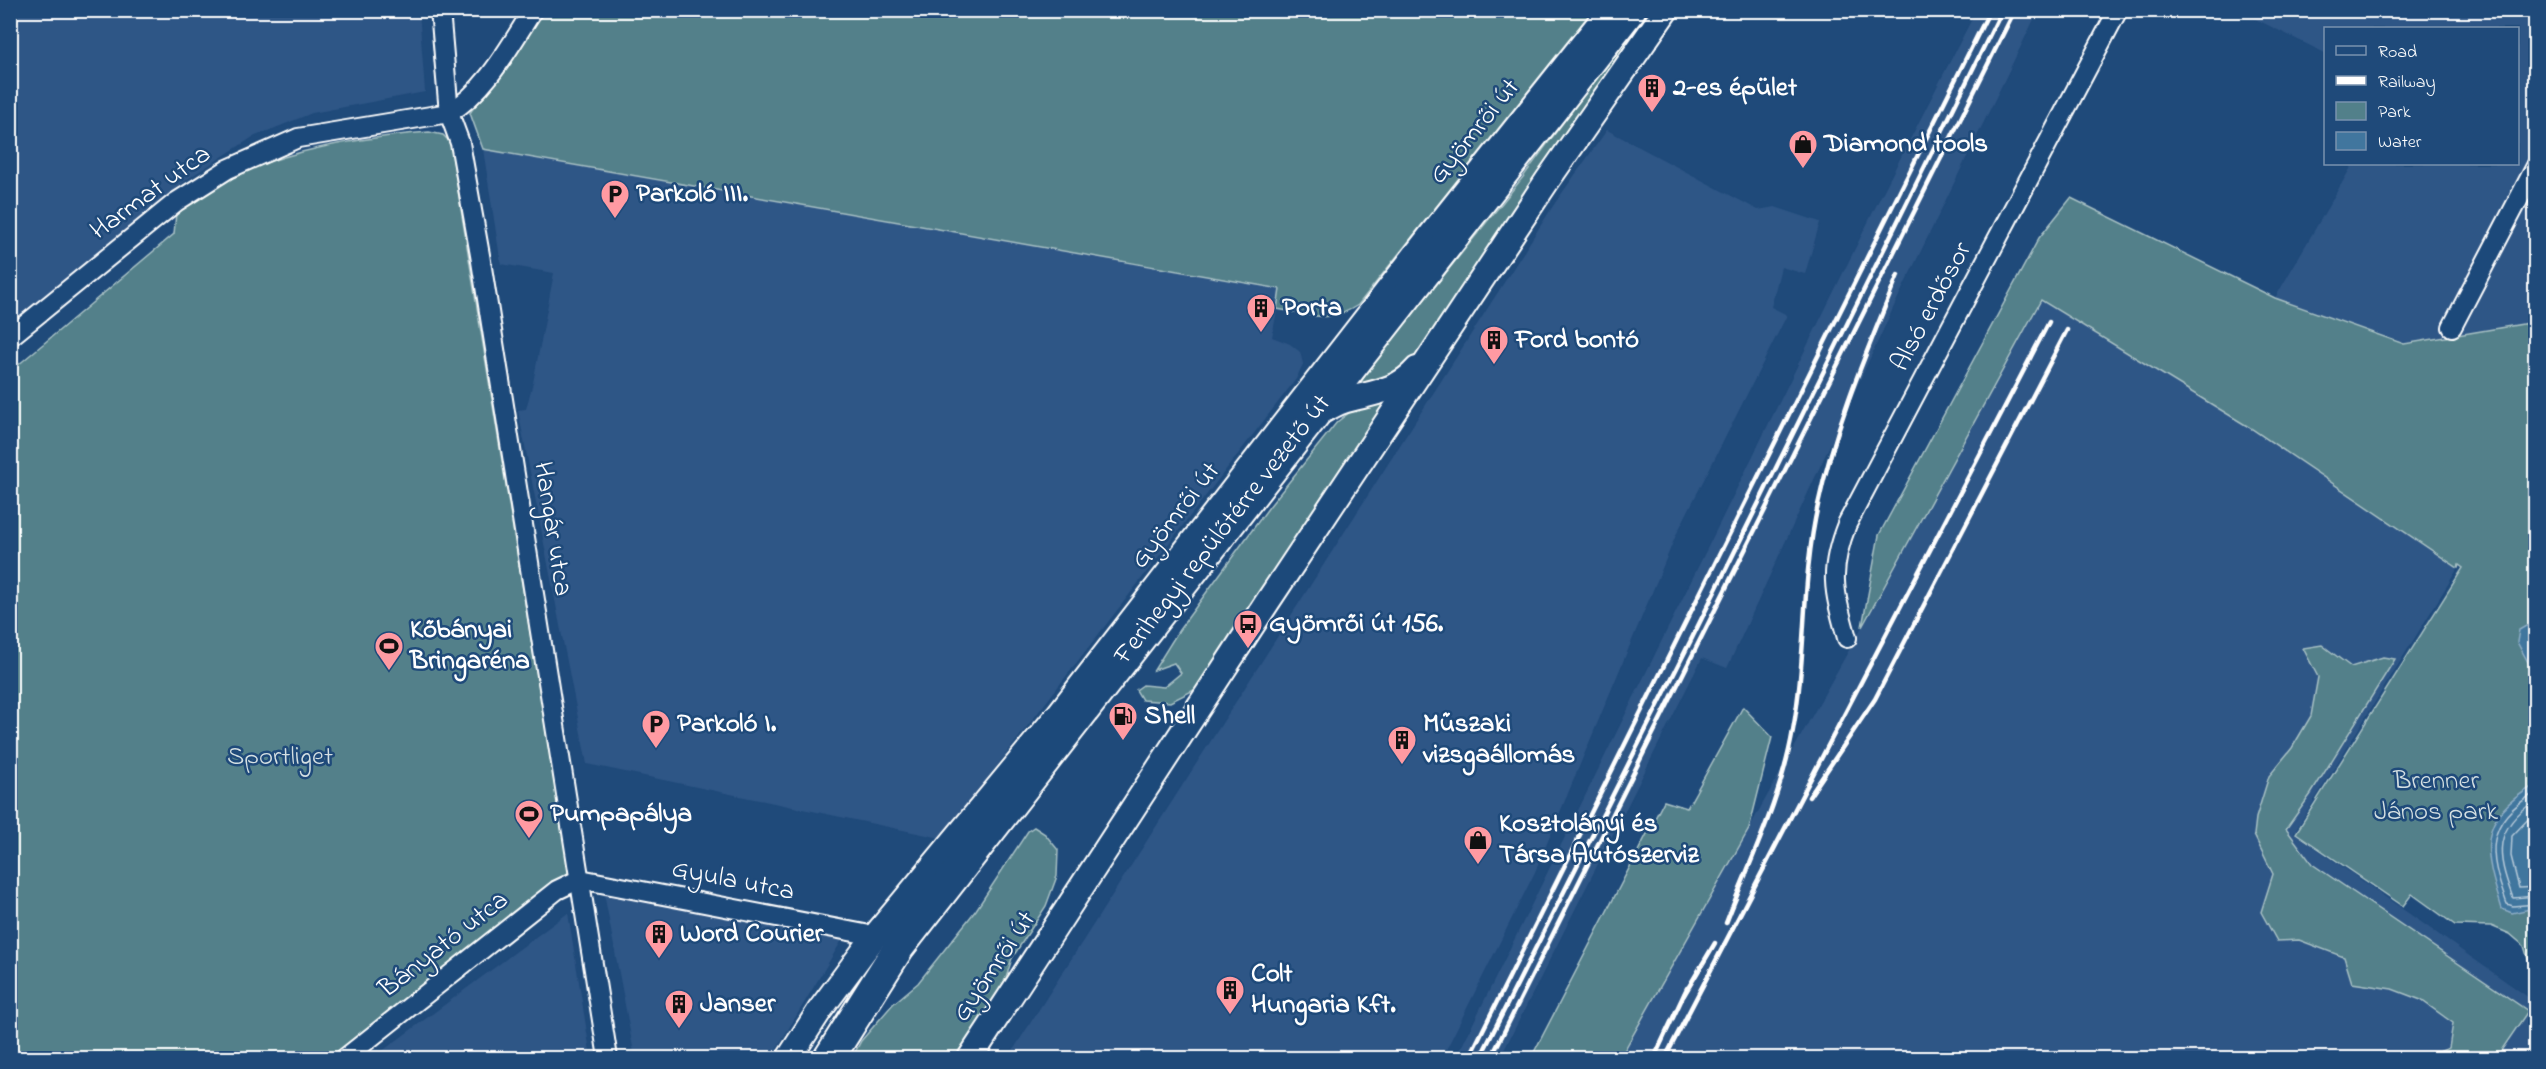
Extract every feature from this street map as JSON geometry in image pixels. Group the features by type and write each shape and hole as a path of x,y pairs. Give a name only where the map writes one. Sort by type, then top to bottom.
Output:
{"main road":[{"name":"Ferihegyi repülőtérre vezető út","path":"829,1059 899,947 1192,574 1309,418 1630,10"}],"street":[{"name":"Hangár utca","path":"440,10 449,113 460,142 480,255 608,1059"},
{"path":"449,113 485,83 533,10"},
{"name":"Gyömrői út","path":"789,1059 819,1010 875,936 1058,715 1434,231 1610,10"},
{"name":"Gyömrői út","path":"970,1059 1546,181 1666,10"},
{"name":"Alsó erdősor","path":"1847,638 1834,590 1836,559 1847,525 2118,10"},
{"name":"Harmat utca","path":"10,337 176,202 228,169 298,138 449,113"},
{"path":"2452,327 2535,166"},
{"name":"Gyömrői út","path":"1309,418 1340,402 1384,391 1408,379 1444,336"},
{"name":"Gyula utca","path":"580,879 875,936"},
{"name":"Bányató utca","path":"345,1059 557,890 580,879"}],"shaded area":[{"path":"11,10 419,11 425,92 312,113 253,137 189,178 11,322"},
{"path":"1976,11 2038,11 1895,304 1727,668 1702,658 1500,1058 1456,1058 1882,194"},
{"path":"2239,11 2535,11 2535,321 2405,343 2275,298 2352,165 2519,165 2519,27 2324,27 2324,53"},
{"path":"1607,130 1758,210 1775,207 1820,222 1805,274 1781,267 1771,307 1787,315 1676,535 1535,872 1442,1058 1008,1058 1555,203"},
{"path":"483,149 1281,289 1272,337 1290,344 1300,352 1303,364 1296,379 941,838 587,764 518,410 526,409 533,383 554,273 501,264"},
{"path":"2041,300 2252,429 2458,568 2294,833 2535,1002 2535,1058 1620,1058 1862,627"},
{"path":"604,893 842,940 771,1058 635,1058"},
{"path":"568,913 591,1058 373,1058"}],"green space":[{"path":"542,11 1592,11 1358,305 1337,315 1319,316 1277,309 1280,289 483,149 470,113 486,94"},
{"path":"1631,30 1635,31 1431,341 1415,358 1398,370 1357,388 1370,367 1523,177"},
{"name":"Sportliget","path":"429,132 443,135 450,142 569,872 329,1058 11,1058 11,371 174,234 176,213 220,182 275,160 325,146"},
{"name":"Brenner János park","path":"2071,198 2275,298 2404,344 2535,322 2535,982 2524,946 2510,934 2491,926 2455,925 2412,894 2403,906 2296,833 2463,568 2459,565 2458,568 2252,429 2041,300 1862,627 1879,535 2039,238"},
{"path":"1392,402 1198,688 1170,702 1142,700 1136,690 1143,685 1164,687 1181,673 1174,663 1154,670 1179,630 1269,507 1337,422 1354,409"},
{"path":"2322,645 2351,667 2383,657 2395,659 2311,794 2286,829 2312,864 2528,1011 2496,1058 2424,1058 2449,1048 2453,1023 2421,1000 2392,989 2352,983 2344,957 2299,940 2277,941 2261,912 2273,874 2254,835 2256,818 2269,776 2292,748 2311,716 2318,677 2303,648"},
{"path":"1743,707 1772,737 1749,829 1620,1058 1531,1058 1664,801 1687,808"},
{"path":"1034,827 1045,834 1058,850 1057,876 1046,906 1012,958 1003,988 957,1058 852,1058 861,1041 893,1004 918,983 976,910 1028,831"}],"water":[{"path":"2536,625 2535,696 2529,664 2517,642 2519,630 2526,626"},
{"path":"2535,785 2535,908 2512,913 2502,909 2491,870 2489,838 2493,824 2502,811"}],"railway":[{"path":"1469,1058 1990,10"},
{"path":"1480,1058 1692,638 2002,10"},
{"path":"1491,1058 2015,10"},
{"path":"1726,923 1773,804 1788,755 1797,702 1809,562 1825,475 1853,388 1898,275"},
{"path":"1665,1058 2049,322"},
{"path":"1809,797 1875,699 2067,330"},
{"path":"1684,995 1715,943"},
{"path":"1654,1058 1687,988"}],"place":[{"name":"2-es épület","path":"1652,114"},
{"name":"Diamond tools","path":"1803,170"},
{"name":"Parkoló III.","path":"615,220"},
{"name":"Porta","path":"1261,334"},
{"name":"Ford bontó","path":"1494,366"},
{"name":"Gyömrői út 156.","path":"1248,650"},
{"name":"Kőbányai Bringaréna","path":"389,672"},
{"name":"Shell","path":"1123,742"},
{"name":"Parkoló I.","path":"656,750"},
{"name":"Műszaki vizsgaállomás","path":"1402,766"},
{"name":"Pumpapálya","path":"529,840"},
{"name":"Kosztolányi és Társa Autószerviz","path":"1478,866"},
{"name":"Word Courier","path":"659,960"},
{"name":"Colt Hungaria Kft.","path":"1230,1016"},
{"name":"Janser","path":"679,1030"}]}
